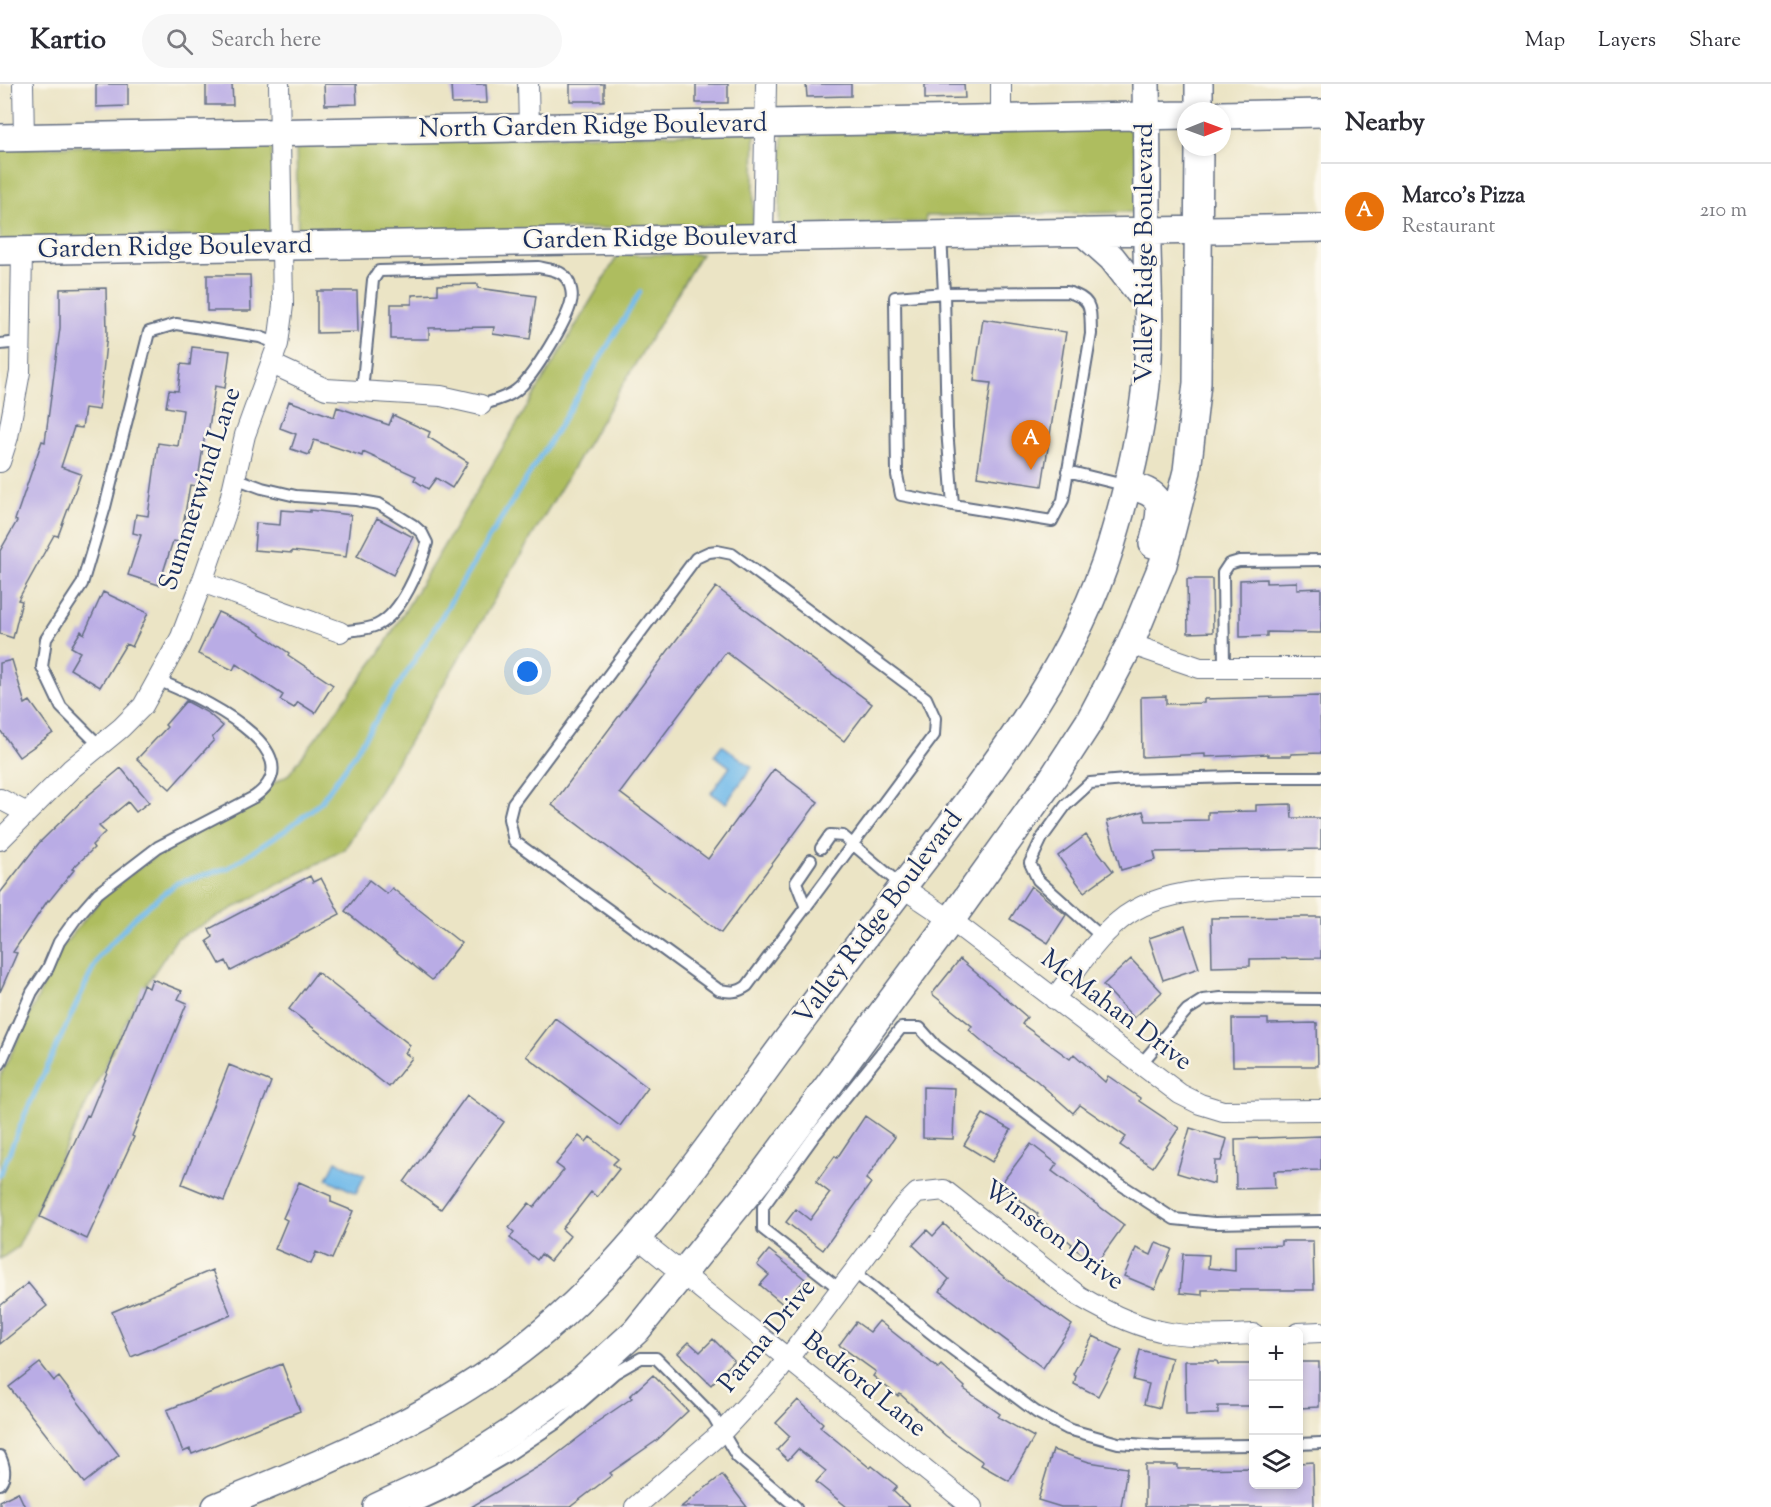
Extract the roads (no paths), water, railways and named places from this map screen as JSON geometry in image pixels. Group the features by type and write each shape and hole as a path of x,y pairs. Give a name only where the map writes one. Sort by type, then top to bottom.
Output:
{"main road":[{"name":"Valley Ridge Boulevard","path":"216,1507 290,1477 401,1425 476,1381 544,1331 590,1288 638,1238 702,1156 995,765 1038,704 1092,597 1110,549 1128,486 1139,433 1146,383 1149,305 1146,84"},
{"path":"1198,84 1199,102"},
{"path":"1231,115 1321,113"},
{"name":"North Garden Ridge Boulevard","path":"12,138 1177,115"},
{"name":"Valley Ridge Boulevard","path":"377,1507 441,1478 511,1432 579,1383 636,1331 760,1178 951,920 1071,751 1089,722 1130,644 1163,564 1187,471 1197,383 1198,156"},
{"name":"Garden Ridge Boulevard","path":"11,251 1321,228"},
{"path":"1083,232 1112,258 1149,305"},
{"path":"1128,486 1152,493 1158,501 1160,511 1143,577 1146,606"}],"street":[{"path":"12,138 23,84"},
{"name":"Summerwind Lane","path":"0,840 71,769 143,706 181,637 202,582 230,504 245,435 257,397 278,344 283,305 279,84"},
{"path":"528,84 529,128"},
{"path":"763,237 766,84"},
{"path":"1000,84 1001,119"},
{"path":"0,462 8,437 20,372 21,342 11,251"},
{"path":"272,364 326,389 441,396 481,405"},
{"path":"202,582 340,632"},
{"path":"1130,644 1200,668 1321,668"},
{"path":"0,799 27,813"},
{"name":"McMahan Drive","path":"902,887 951,920 1180,1094 1200,1104 1223,1111 1321,1110"},
{"path":"1054,999 1102,937 1121,919 1144,906 1171,895 1205,890 1321,888"},
{"name":"Parma Drive","path":"636,1507 722,1432 789,1358 902,1208 916,1193 929,1190"},
{"name":"Winston Drive","path":"929,1190 944,1190 1079,1296 1100,1309 1149,1328 1171,1333 1249,1334"},
{"name":"Bedford Lane","path":"638,1238 972,1507"},
{"path":"1303,1333 1321,1332"}],"lane":[{"path":"941,234 947,429 952,505"},
{"path":"362,391 373,280 379,271 538,267 557,271 567,278 572,291 571,302 562,324 532,374 517,390 481,405"},
{"path":"1067,292 1081,296 1090,308 1090,334 1067,471 1063,500 1052,521 901,495 897,475 895,297 944,293 1067,292"},
{"path":"100,746 61,707 42,667 46,639 82,584 105,507 149,332 176,324 260,337 278,344"},
{"path":"0,344 21,342"},
{"path":"1067,471 1128,486"},
{"path":"235,478 262,488 297,496 379,504 422,533 427,543 423,557 411,584 388,617 376,626 340,632"},
{"path":"717,551 732,554 926,698 934,712 934,735 806,908 747,986 740,991 719,990 514,841 511,834 509,819 513,803 696,558 702,554 717,551"},
{"path":"1224,668 1223,573 1229,564 1239,561 1321,560"},
{"path":"0,1064 32,992 48,968 59,942 98,893 158,847 254,797 265,789 270,777 272,765 269,753 248,729 230,716 183,690 157,680"},
{"path":"1102,937 1038,880 1030,863 1042,838 1066,805 1090,783 1236,777 1321,777"},
{"path":"821,848 830,835 843,836 902,887"},
{"path":"806,908 796,882 811,860"},
{"path":"1140,1065 1187,1010 1203,1000 1221,998 1321,999"},
{"path":"841,1290 764,1229 763,1208 815,1135 901,1028 920,1028 936,1046 1108,1175 1174,1219 1215,1223 1321,1221"},
{"path":"854,1272 1036,1412 1068,1429 1118,1443 1161,1446 1249,1445"},
{"path":"415,1507 503,1459 560,1421 615,1373 641,1358 656,1358 712,1416 737,1457 796,1507"},
{"path":"1303,1444 1321,1443"},
{"path":"0,1456 4,1470 0,1484"}],"water":[{"path":"722,745 752,767 726,803 711,793 730,767 714,755"},
{"path":"336,1161 365,1175 356,1193 327,1179"}],"waterway":[{"path":"0,1175 26,1112 99,956 137,915 177,883 228,868 287,829 320,803 352,758 428,639 640,292"}],"place":[{"name":"Marco's Pizza","path":"1031,470"}]}
